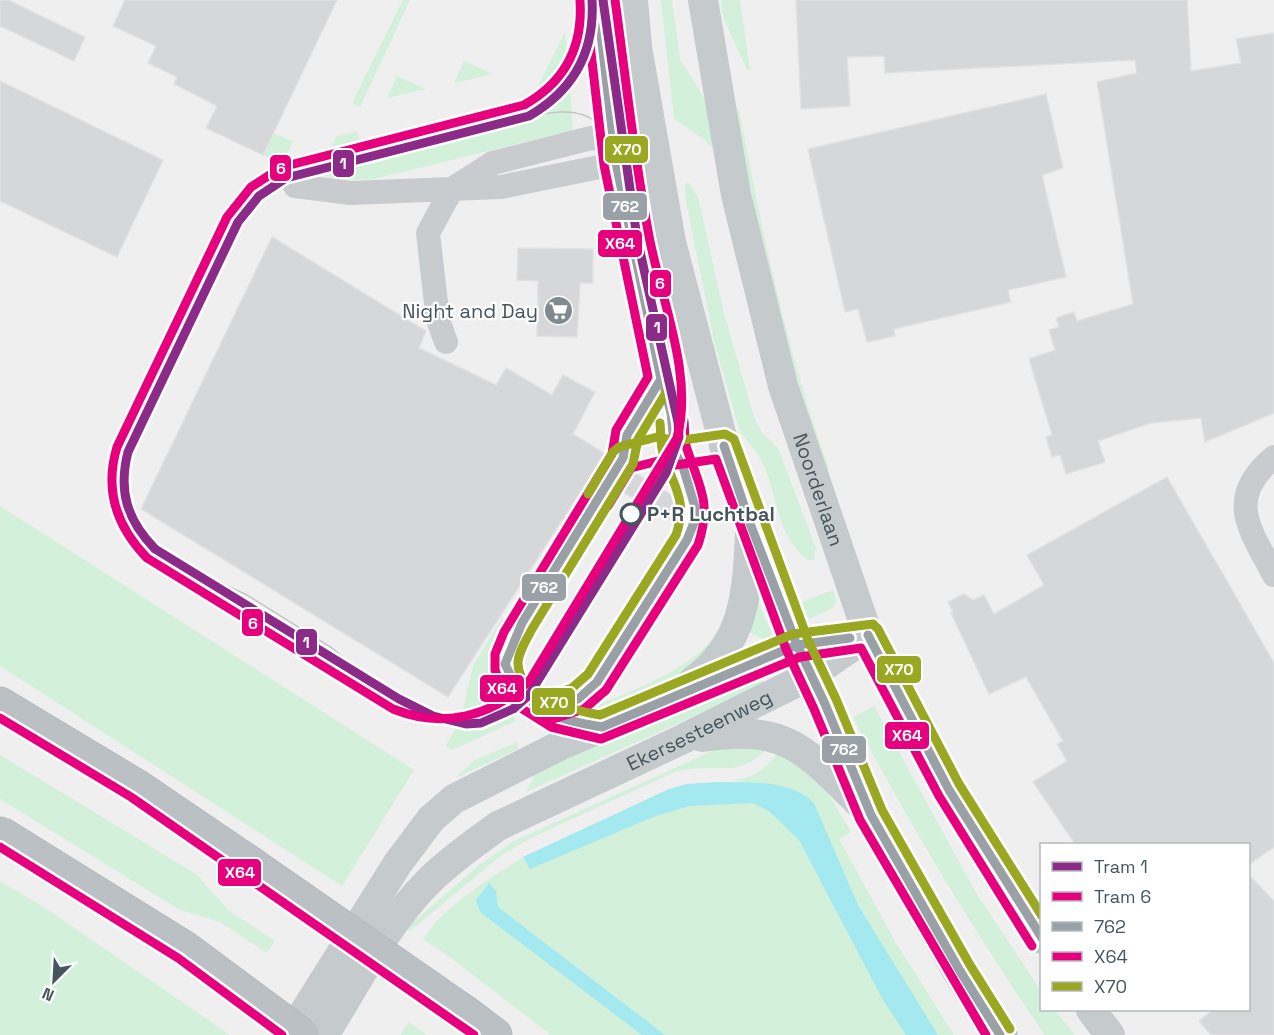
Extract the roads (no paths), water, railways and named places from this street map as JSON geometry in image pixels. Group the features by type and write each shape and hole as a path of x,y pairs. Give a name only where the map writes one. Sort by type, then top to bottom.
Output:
{"highway":[{"path":"0,704 138,787 495,1035"},
{"path":"871,815 960,971 1000,1035"},
{"path":"0,833 185,948 302,1035"}],"main road":[{"path":"633,0 637,47 670,242 729,464 797,645 871,815"},
{"name":"Noorderlaan","path":"703,0 736,195 783,386 868,635 887,675 978,842 1040,937"},
{"path":"669,698 707,671 735,631 743,611 747,588 751,526"},
{"name":"Ekersesteenweg","path":"290,1035 398,863 431,819 476,786 559,746 797,645 868,635"},
{"name":"Ekersesteenweg","path":"324,1035 399,917 430,881 498,826 683,739 811,675 868,635"},
{"path":"683,739 744,733 779,738 814,759 871,815"},
{"path":"1092,1011 1110,1035"}],"street":[{"path":"446,342 438,320 428,233 452,189 493,163 591,138 655,145"},
{"path":"296,180 351,194 452,189"},
{"path":"1274,458 1258,471 1247,489 1245,518 1274,575"}],"water":[{"path":"755,782 781,786 793,789 814,803 858,905 938,1035 906,1035 883,1000 799,840 770,812 753,803 690,806 653,817 530,869 523,857 669,789 687,784"},
{"path":"489,883 496,891 498,907 665,1035 642,1035 480,912 476,900"}],"tram line":[{"name":"1","path":"592,0 590,36 578,68 570,82 558,94 529,116 286,178 259,196 238,222 128,452 125,466 127,504 138,527 155,549 399,699 433,716 466,724 481,723 513,709 529,695 666,473 679,437 678,422 637,238 603,0"},
{"name":"6","path":"580,1 578,33 569,62 550,86 524,105 282,167 251,187 227,217 117,447 113,463 113,493 120,520 136,546 147,558 393,709 412,715 448,718 483,711 500,703 530,680 677,438 681,414 679,363 649,236 615,0"},
{"path":"529,116 561,112 584,115 604,129 623,155"},
{"path":"175,562 247,595 332,648 379,687"}],"place":[{"name":"Night and Day","path":"559,311"},
{"name":"P+R Luchtbal","path":"631,514"}]}
